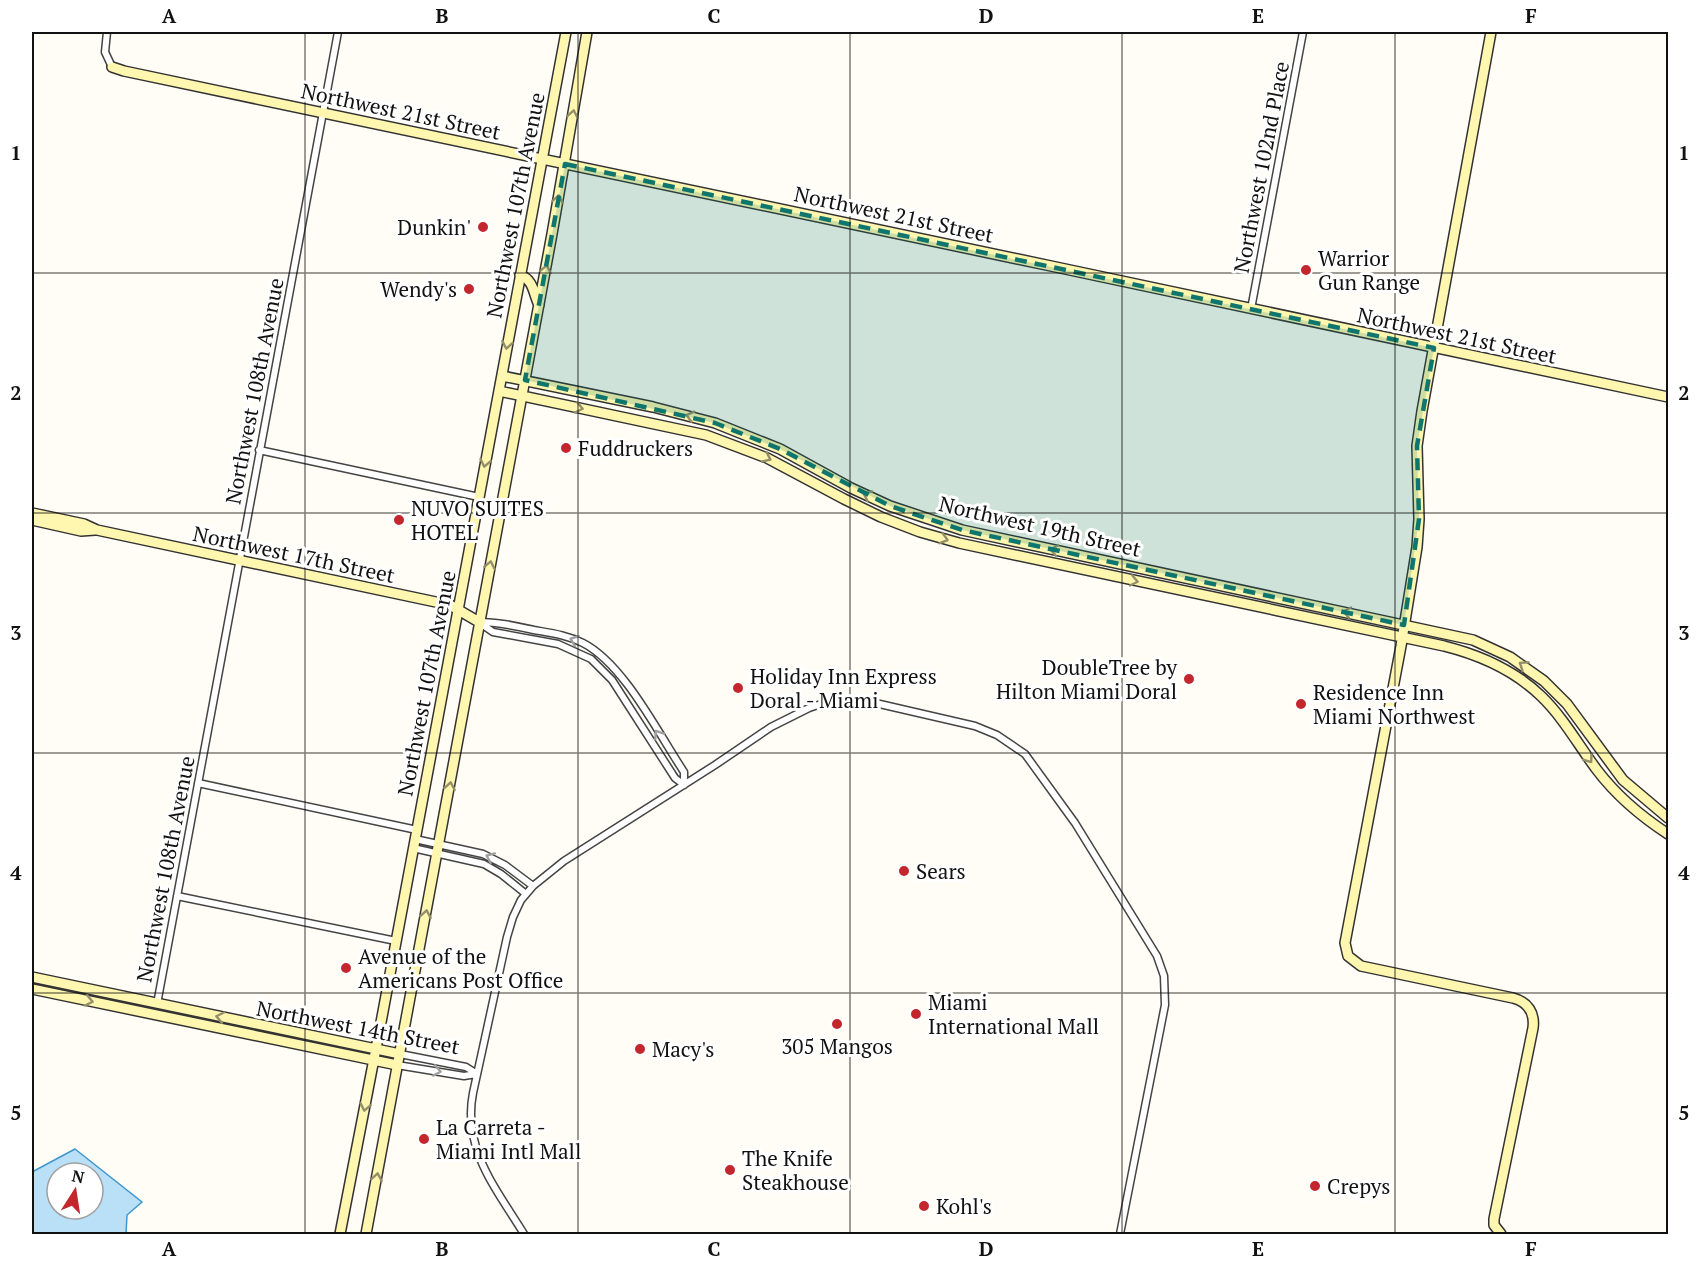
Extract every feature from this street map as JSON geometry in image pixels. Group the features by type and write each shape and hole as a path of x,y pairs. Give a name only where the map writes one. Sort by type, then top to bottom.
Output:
{"street":[{"path":"107,32 105,56 112,67"},
{"name":"Northwest 108th Avenue","path":"157,1004 338,32"},
{"name":"Northwest 107th Avenue","path":"339,1234 374,1062 566,32"},
{"name":"Northwest 107th Avenue","path":"366,1234 565,164 587,32"},
{"name":"Northwest 102nd Place","path":"1251,309 1303,32"},
{"path":"1491,32 1417,446 1419,519 1417,547 1345,948 1348,956 1361,966 1513,998 1523,1002 1529,1008 1534,1023 1494,1219 1499,1232"},
{"name":"Northwest 21st Street","path":"112,67 124,72 1668,397"},
{"path":"520,275 531,282 539,305"},
{"name":"Northwest 19th Street","path":"502,376 667,410 715,423 780,449 851,488 890,506 962,530 1461,636 1498,650 1533,672 1554,690 1623,780 1668,818"},
{"name":"Northwest 19th Street","path":"499,392 706,435 768,458 881,517 951,541 1457,649 1497,665 1520,679 1541,696 1555,711 1606,780 1638,812 1668,834"},
{"path":"260,450 479,497"},
{"name":"Northwest 17th Street","path":"32,513 84,524 97,530 450,605 479,622"},
{"name":"Northwest 17th Street","path":"32,520 81,531 97,530"},
{"path":"479,622 564,636 586,645 603,656 628,686 684,772 684,785"},
{"path":"479,622 492,632 558,644 591,659 612,681 675,778 684,785"},
{"path":"524,1234 489,1181 478,1156 471,1120 471,1104 509,927 519,904 533,886 564,861 771,727 809,708 827,702 849,700 871,702 975,726 997,735 1025,754 1075,823 1157,956 1164,976 1165,1005 1120,1234"},
{"path":"198,783 415,839 488,866 526,894"},
{"path":"438,848 474,851 494,858 533,886"},
{"path":"177,896 396,941"},
{"name":"Northwest 14th Street","path":"32,977 376,1050 466,1066 477,1074"},
{"name":"Northwest 14th Street","path":"32,989 374,1062 464,1076 477,1074"},
{"path":"154,1015 157,1004"},
{"path":"252,1036 254,1024"}],"highlighted area":[{"path":"565,164 1434,348 1417,446 1419,519 1404,625 962,530 890,506 780,449 715,423 525,380"}],"water":[{"path":"75,1149 90,1161 53,1161"},
{"path":"45,1165 45,1221 105,1221 105,1173 142,1202 127,1215 126,1234 32,1234 32,1172"}],"place":[{"name":"Dunkin'","path":"483,227"},
{"name":"Warrior Gun Range","path":"1306,270"},
{"name":"Wendy's","path":"469,289"},
{"name":"Fuddruckers","path":"566,448"},
{"name":"NUVO SUITES HOTEL","path":"399,520"},
{"name":"DoubleTree by Hilton Miami Doral","path":"1189,679"},
{"name":"Holiday Inn Express Doral - Miami","path":"738,688"},
{"name":"Residence Inn Miami Northwest","path":"1301,704"},
{"name":"Sears","path":"904,871"},
{"name":"Avenue of the Americans Post Office","path":"346,968"},
{"name":"Miami International Mall","path":"916,1014"},
{"name":"305 Mangos","path":"837,1024"},
{"name":"Macy's","path":"640,1049"},
{"name":"La Carreta - Miami Intl Mall","path":"424,1139"},
{"name":"The Knife Steakhouse","path":"730,1170"},
{"name":"Crepys","path":"1315,1186"},
{"name":"Kohl's","path":"924,1206"}]}
